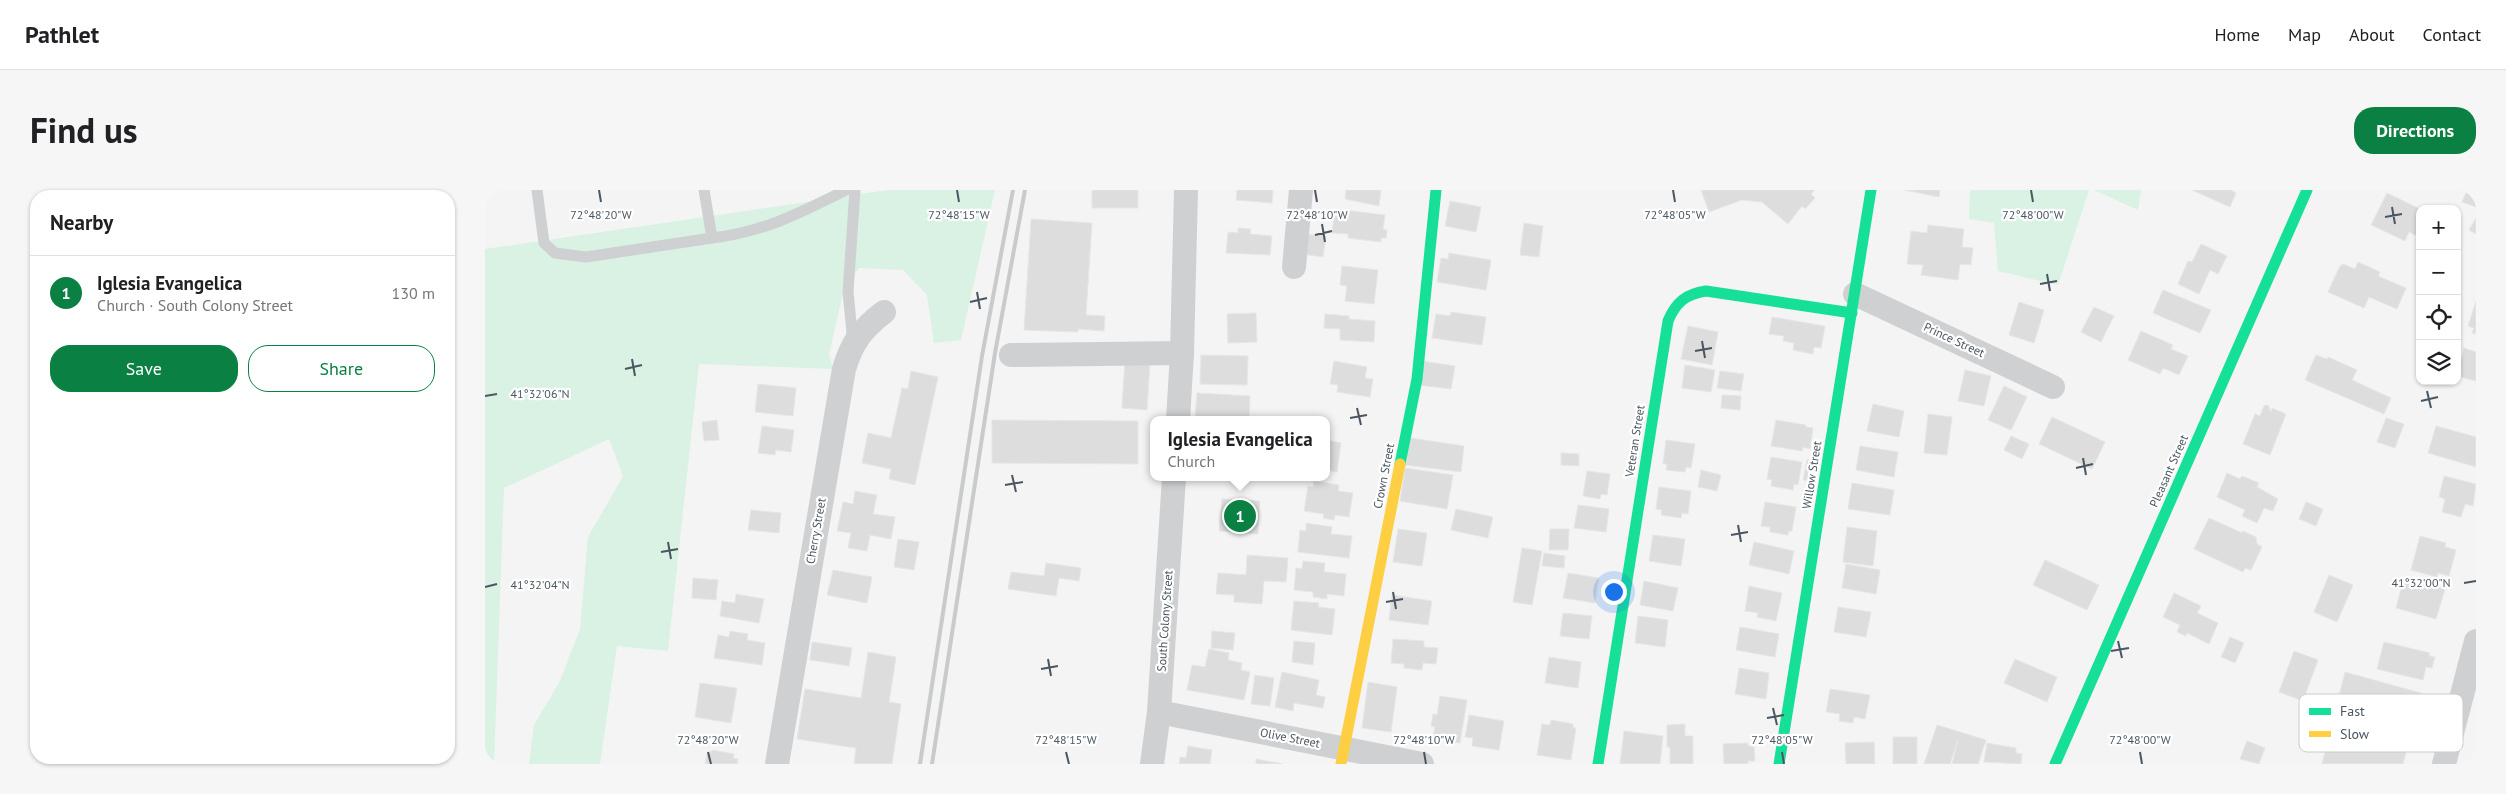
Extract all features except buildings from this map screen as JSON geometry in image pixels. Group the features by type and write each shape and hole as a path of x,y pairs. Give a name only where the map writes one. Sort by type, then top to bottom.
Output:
{"street":[{"path":"1177,416 1182,353 1186,190"},
{"path":"1294,267 1301,190"},
{"name":"Crown Street","path":"1342,756 1417,379 1436,190"},
{"name":"Willow Street","path":"1779,764 1871,190"},
{"name":"Pleasant Street","path":"2055,764 2307,190"},
{"name":"Veteran Street","path":"1598,764 1668,321 1675,304 1690,294 1706,291 1853,304"},
{"name":"Prince Street","path":"1853,304 2053,387"},
{"name":"Cherry Street","path":"777,764 844,369 853,344 859,334 884,312"},
{"path":"1011,355 1182,353"},
{"name":"South Colony Street","path":"1152,764 1159,712 1174,481"},
{"path":"2462,694 2476,641"},
{"name":"Olive Street","path":"1159,712 1342,756 1422,764"}],"lane":[{"path":"537,190 544,243 555,254 586,257 742,235 787,220 846,190"},
{"path":"704,190 712,238"},
{"path":"853,344 848,292 855,190"}],"green space":[{"path":"888,190 995,190 961,340 934,343 927,295 903,270 859,268 844,288 829,355 833,369 699,364 668,651 617,646 600,764 529,764 534,725 560,681 580,629 588,537 623,476 609,439 504,488 494,764 485,764 485,249"},
{"path":"1970,190 2089,190 2058,285 1998,271 1994,223 1969,219"},
{"path":"2094,190 2141,190 2138,210"}],"railway":[{"path":"920,764 982,356 1013,190"},
{"path":"932,764 995,353 1025,190"}],"traffic: fast":[{"path":"1400,464 1417,379 1436,190"},
{"path":"1779,764 1871,190"},
{"path":"2055,764 2307,190"},
{"path":"1598,764 1668,321 1671,314 1682,300 1693,294 1706,291 1852,313"}],"traffic: slow":[{"path":"1341,764 1400,464"}],"place":[{"name":"Iglesia Evangelica","path":"1240,516"}]}
